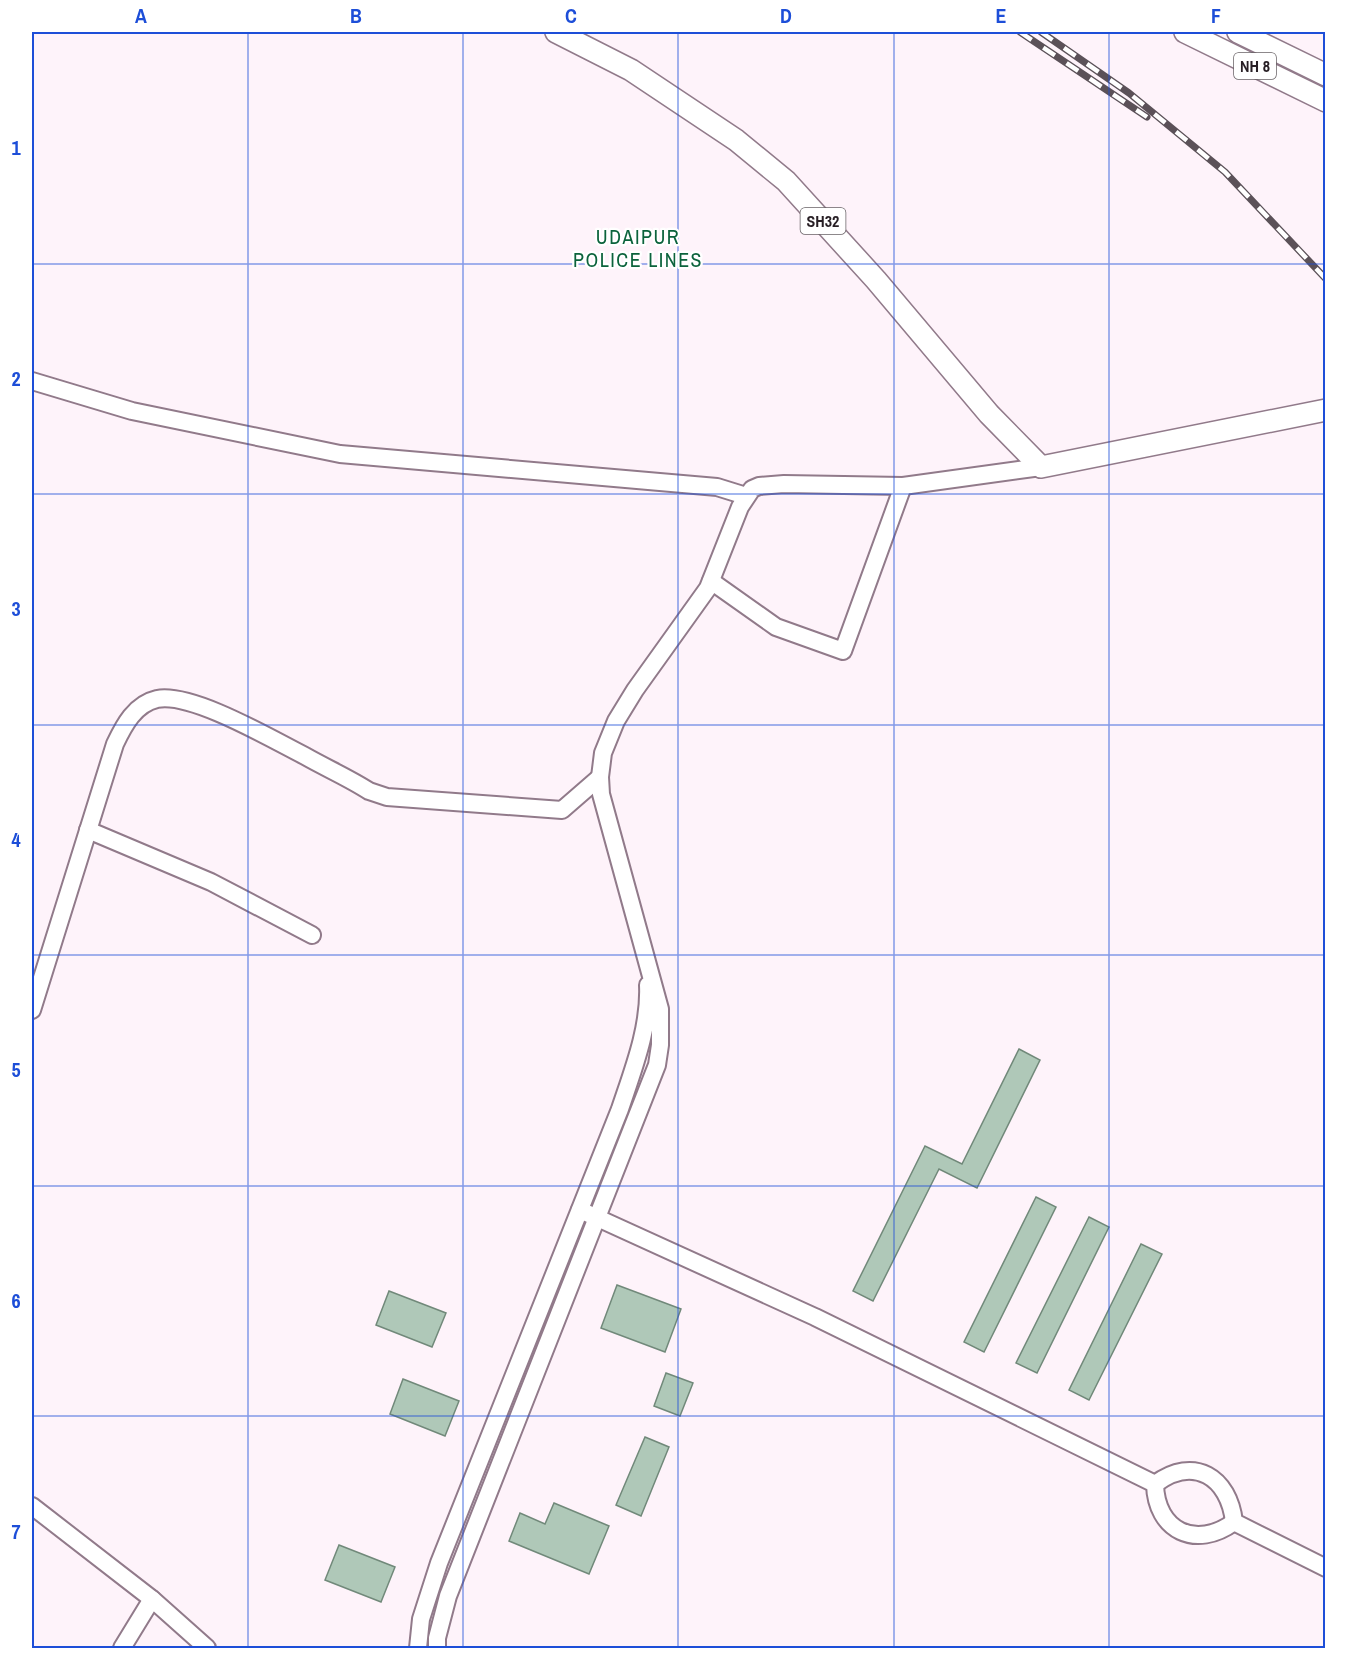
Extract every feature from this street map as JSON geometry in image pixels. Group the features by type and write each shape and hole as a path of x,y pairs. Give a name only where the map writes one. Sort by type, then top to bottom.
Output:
{"main road":[{"name":"SH32","path":"556,32 631,70 736,140 786,181 876,280 989,414 1041,467"},
{"name":"NH 8","path":"1185,32 1326,101"},
{"name":"NH 8","path":"1238,32 1326,75"},
{"path":"1041,467 1326,410"}],"street":[{"path":"32,381 132,411 340,454 717,487 746,496"},
{"path":"437,1648 437,1638 448,1596 657,1065 661,1025 660,1009 601,794 600,777 603,753 624,707 704,595 746,496 752,489 759,486 784,484 903,486 1041,467"},
{"path":"711,581 776,627 843,651 903,486"},
{"path":"32,1010 121,731 135,711 145,704 158,699 190,704 240,722 369,791 387,797 562,810 600,777"},
{"path":"88,830 211,882 312,935"},
{"path":"418,1648 421,1619 439,1563 620,1109 639,1049 649,997 648,966"},
{"path":"580,1210 814,1317 1155,1484"},
{"path":"1155,1484 1166,1475 1187,1471 1201,1473 1214,1479 1223,1487 1229,1498 1234,1522"},
{"path":"1155,1484 1158,1505 1170,1525 1179,1531 1203,1536 1223,1530 1234,1522"},
{"path":"32,1506 152,1599 207,1648"},
{"path":"1234,1522 1326,1568"},
{"path":"122,1648 152,1599"}],"building":[{"path":"1019,1049 1040,1060 977,1188 939,1169 873,1301 853,1291 925,1146 962,1164"},
{"path":"1036,1197 1056,1207 984,1352 964,1342"},
{"path":"1089,1217 1109,1227 1037,1373 1016,1363"},
{"path":"1141,1244 1162,1254 1089,1400 1069,1390"},
{"path":"617,1285 681,1309 665,1352 601,1328"},
{"path":"389,1291 446,1313 432,1347 376,1325"},
{"path":"666,1373 693,1383 680,1416 654,1406"},
{"path":"403,1379 459,1401 445,1436 390,1414"},
{"path":"645,1437 669,1447 641,1516 616,1505"},
{"path":"554,1503 609,1526 589,1574 509,1541 520,1513 545,1524"},
{"path":"339,1545 395,1567 381,1602 325,1580"}],"railway":[{"path":"1020,32 1147,117"},
{"path":"1041,32 1129,93 1225,172 1326,279"}],"district":[{"name":"UDAIPUR POLICE LINES","path":"638,248"}]}
